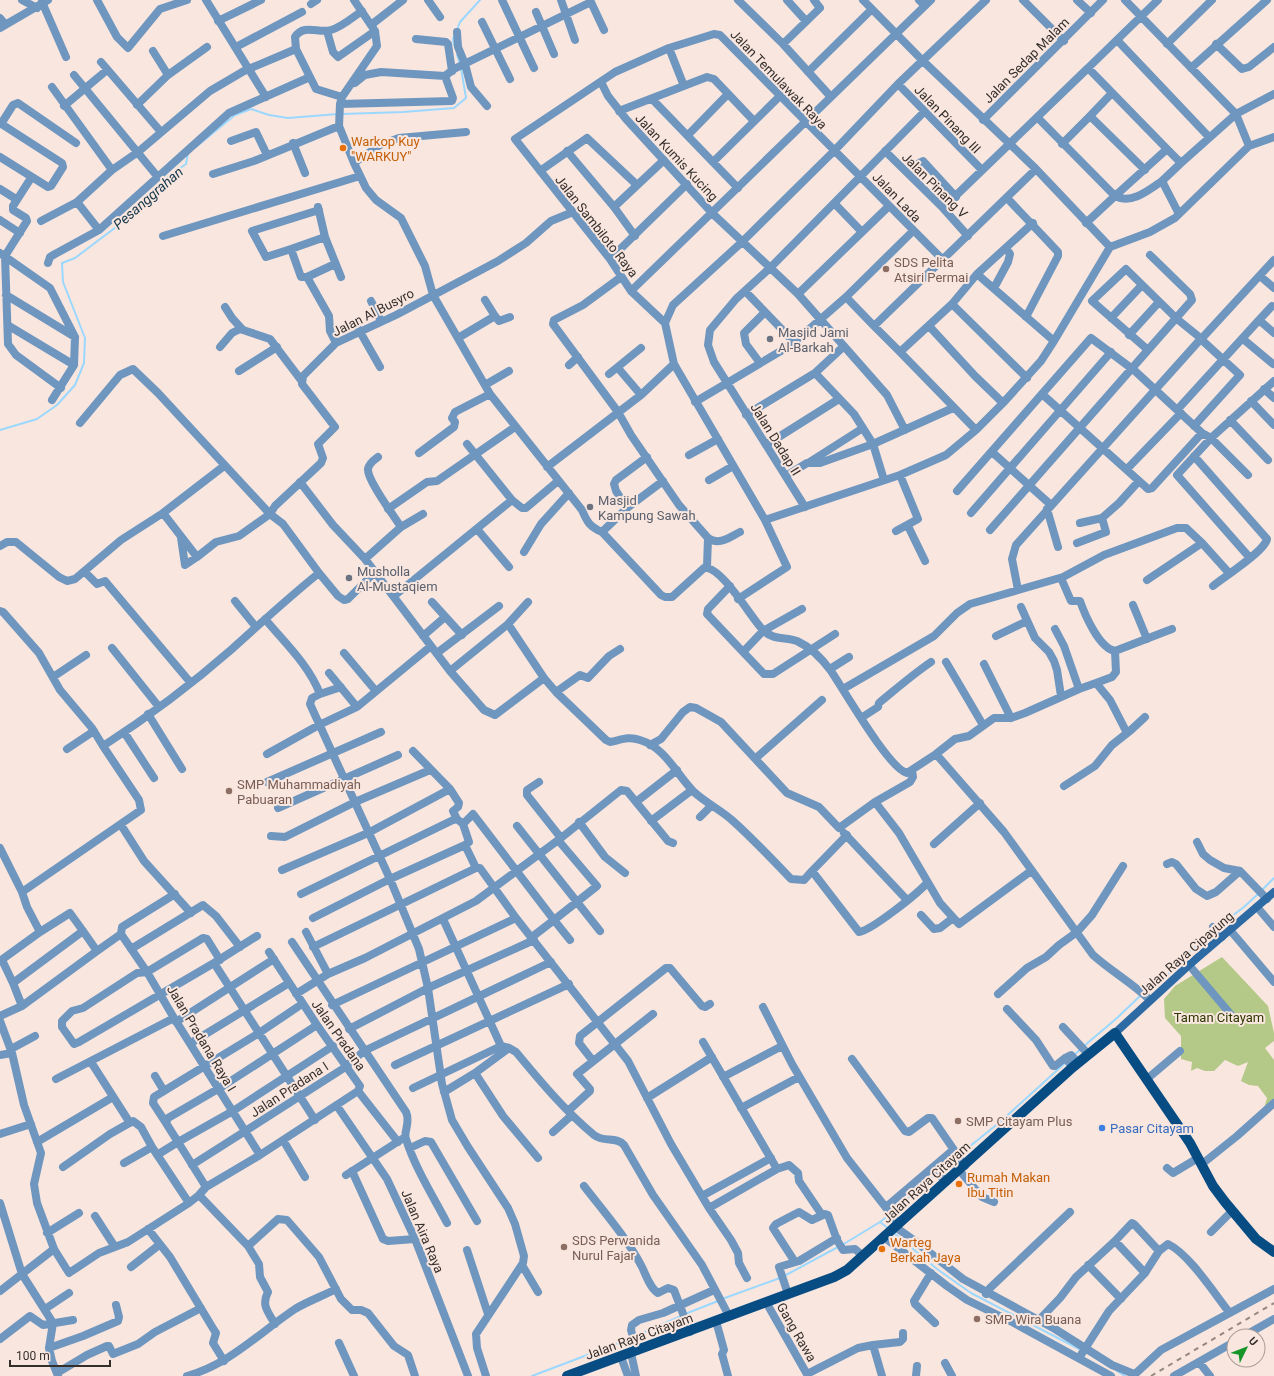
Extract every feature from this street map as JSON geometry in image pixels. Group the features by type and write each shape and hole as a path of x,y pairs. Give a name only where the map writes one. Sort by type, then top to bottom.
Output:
{"main road":[{"name":"Jalan Raya Cipayung","path":"1115,1033 1145,995 1189,965 1216,931 1230,930 1257,907 1261,893 1274,892"},
{"name":"Jalan Raya Citayam","path":"567,1376 631,1351 690,1332 834,1277 847,1270 863,1256 890,1223 962,1166 1071,1061 1087,1053 1115,1033"},
{"path":"1115,1033 1147,1079 1200,1161 1213,1186 1256,1239 1274,1252"}],"street":[{"path":"22,0 42,3"},
{"path":"97,0 118,39 127,48 160,9 187,0"},
{"path":"206,0 266,97"},
{"path":"218,21 261,0"},
{"path":"341,104 377,46 373,28 354,0"},
{"path":"327,31 333,52 338,57 373,28 403,0"},
{"path":"428,0 440,17"},
{"path":"502,0 534,68"},
{"path":"561,0 575,40"},
{"path":"738,0 783,44 831,97"},
{"path":"787,0 806,21"},
{"path":"783,44 820,8 814,0"},
{"path":"863,0 924,63 1036,170 1110,247"},
{"path":"631,291 713,214 806,121 897,35 928,3 919,0"},
{"path":"738,599 787,567 765,520 674,364 665,323 673,306 742,242 834,151 898,84 924,63 986,0"},
{"path":"1023,0 1064,41"},
{"path":"1078,0 1091,13"},
{"name":"Jalan Sedap Malam","path":"983,120 1064,41 1103,0"},
{"path":"1125,0 1236,114 1249,146"},
{"path":"943,208 1158,0"},
{"path":"1168,44 1212,0"},
{"path":"1191,68 1216,44 1267,0"},
{"path":"604,30 590,1 567,14 455,69 371,73 365,75 348,92 341,104 339,123 354,163 366,188 376,200 401,218 425,266 433,295 490,394 582,510 588,523 592,527 602,532 665,597 672,597 699,571 707,567"},
{"path":"2,23 42,3"},
{"path":"42,3 66,57"},
{"path":"808,72 872,9"},
{"path":"236,47 302,12"},
{"path":"362,12 327,31 301,31 295,37 296,49 316,89 341,104 452,101 458,47 457,32"},
{"path":"536,12 554,54"},
{"path":"482,22 510,79"},
{"name":"Jalan Temulawak Raya","path":"515,138 615,72 669,48 717,34 781,95 834,151"},
{"path":"416,39 446,42 448,44 455,69 487,106"},
{"path":"1117,40 1208,137"},
{"path":"1216,44 1242,69 1249,66 1274,47"},
{"path":"137,105 168,75 207,47"},
{"path":"669,48 684,86"},
{"path":"42,221 77,202 112,170 138,152 210,91 250,70 296,49"},
{"path":"153,51 168,75"},
{"path":"101,62 161,132"},
{"path":"1088,68 1181,163"},
{"path":"64,106 108,70"},
{"path":"74,75 157,176"},
{"path":"48,263 50,257 99,230 157,176 229,113 310,77"},
{"path":"619,111 711,77 754,120"},
{"name":"Jalan Kumis Kucing","path":"601,82 608,96 619,111 713,214 798,294 843,347 888,394 905,430"},
{"name":"Jalan Pinang III","path":"898,84 982,170"},
{"path":"52,87 64,106 112,170"},
{"path":"1062,144 1112,93"},
{"path":"688,135 728,94"},
{"path":"1037,117 1115,196 1127,200 1144,193 1162,181 1208,137 1236,114 1274,94"},
{"path":"713,162 781,95"},
{"path":"652,99 738,188"},
{"path":"0,157 31,178 49,187 63,165 1,123 13,105 18,103 76,142"},
{"name":"Jalan Dadap II","path":"805,507 714,362 708,345 710,330 745,291 771,268 835,204 924,112"},
{"path":"1090,116 1145,170"},
{"path":"213,174 254,161 339,123"},
{"path":"231,141 256,132 267,155"},
{"path":"354,163 380,145 399,138 466,132"},
{"path":"765,520 900,475 946,455 976,430 1003,404 1041,361 1110,247 1150,232 1174,218 1249,146 1274,137"},
{"name":"Jalan Sambiloto Raya","path":"515,138 610,259 631,291 665,323"},
{"path":"540,171 587,138 637,185"},
{"path":"293,143 305,173"},
{"path":"1086,223 1167,149"},
{"path":"567,151 614,207 635,236"},
{"name":"Jalan Lada","path":"834,151 943,260"},
{"name":"Jalan Pinang V","path":"885,152 943,208 968,236"},
{"path":"614,207 664,160"},
{"path":"916,165 923,162 956,197"},
{"path":"874,326 1036,170"},
{"path":"163,236 360,176"},
{"path":"31,178 16,199 13,206 13,210 27,220 20,234 2,254 9,326 8,344 11,350 61,388"},
{"path":"1162,181 1179,214"},
{"path":"610,259 687,184"},
{"path":"0,189 16,199"},
{"path":"1007,198 1056,248 1058,256 1026,317"},
{"path":"77,202 99,230"},
{"path":"835,204 862,232"},
{"path":"798,294 889,206"},
{"path":"325,237 266,257 252,231 319,208 325,237 341,276"},
{"name":"Jalan Al Busyro","path":"301,380 336,343 359,330 381,321 498,261 526,243 551,221 573,212"},
{"path":"0,220 20,234"},
{"path":"900,352 952,304 977,274 1033,223"},
{"path":"695,402 728,384 794,342 846,297 913,231"},
{"path":"994,288 1008,262 1010,254 1006,248"},
{"path":"291,249 301,277 307,277 335,264"},
{"path":"2,254 50,288 75,337 74,365 61,388 52,400"},
{"path":"990,530 1079,427 1190,304 1192,300 1190,294 1150,255"},
{"path":"1018,590 1012,559 1014,548 1049,506 1274,260"},
{"path":"1148,350 1129,335 1092,301 1126,269 1177,319 1224,359 1240,376 1194,426"},
{"path":"977,274 1054,341"},
{"path":"1260,276 1274,288"},
{"path":"307,277 329,316 330,331 336,343"},
{"path":"621,277 583,305 553,321 567,344 618,412 631,435 648,457 679,505 708,538 714,542 722,541 740,532"},
{"path":"1111,318 1142,285"},
{"path":"745,291 794,342"},
{"path":"6,295 75,337"},
{"path":"846,297 976,430"},
{"path":"485,300 499,321 510,317"},
{"path":"371,301 381,321"},
{"path":"1129,335 1159,302"},
{"path":"952,304 1027,378"},
{"path":"1127,469 1272,306"},
{"path":"181,537 185,565 216,542 239,536 270,514 300,482 322,462 318,444 333,430 335,426 305,388 301,380 277,347 265,336 242,329 225,307"},
{"path":"760,363 746,344 744,333 765,312"},
{"path":"458,338 495,316"},
{"path":"1259,320 1274,333"},
{"path":"9,326 74,365"},
{"path":"929,326 1003,404"},
{"path":"220,347 232,333 242,329"},
{"path":"359,330 380,367"},
{"path":"957,491 1088,339 1095,340 1132,368 1194,426 1211,438 1248,475"},
{"path":"1243,339 1273,364"},
{"path":"239,370 277,347"},
{"path":"746,415 816,373 843,347"},
{"path":"609,374 641,348"},
{"path":"971,513 1111,352"},
{"path":"569,365 578,357"},
{"path":"548,467 641,395 674,364"},
{"path":"618,368 641,395"},
{"path":"80,423 120,375 133,370 158,393 224,466 270,514 287,529 338,596 344,600 348,599 375,572"},
{"path":"485,385 509,370"},
{"path":"816,373 854,414 863,428 873,444 884,480"},
{"path":"1250,558 1177,477 1178,473 1211,438 1274,381"},
{"path":"1264,389 1274,398"},
{"path":"419,453 454,426 455,422 452,418 455,412 490,394"},
{"path":"1042,394 1127,469 1138,482 1148,489 1152,488 1202,433"},
{"path":"766,445 839,398"},
{"path":"1251,401 1274,425"},
{"path":"807,463 820,463 873,444 953,408"},
{"path":"1230,420 1268,460"},
{"path":"388,509 427,482 437,481 515,427"},
{"path":"786,476 863,428"},
{"path":"690,455 718,439"},
{"path":"467,444 474,455 512,500 522,508 526,508 535,498 558,481"},
{"path":"992,452 1030,485 1049,506 1058,547"},
{"path":"1194,456 1267,539 1266,543 1250,558 1213,586"},
{"path":"378,457 369,466 368,473 388,509 401,527"},
{"path":"627,508 614,484 616,480 648,457"},
{"path":"0,546 7,542 16,542 67,582 85,572 121,540 163,513 224,466"},
{"path":"709,480 733,466"},
{"path":"896,531 917,521 918,517 900,475"},
{"path":"602,532 627,508 663,481"},
{"path":"300,482 333,526 365,559 430,646 484,710 492,715 499,713 544,678"},
{"path":"1080,523 1102,518 1119,504 1138,482"},
{"path":"524,552 541,524 569,493"},
{"path":"394,596 512,500"},
{"path":"163,513 197,556"},
{"path":"365,559 401,527 423,514"},
{"path":"1077,543 1106,532 1102,518"},
{"path":"908,526 925,561"},
{"path":"843,689 934,636 957,613 970,604 1061,578 1104,555 1182,527 1186,528 1202,543 1229,573"},
{"path":"477,529 509,567"},
{"path":"707,567 708,538"},
{"path":"1147,580 1202,543"},
{"path":"707,567 714,571 730,586 738,599 763,631 770,636 796,641 811,650 830,669 861,718 896,767 907,773 936,754 955,739 969,736 994,718 1011,718 1061,696 1112,677 1116,672 1115,651"},
{"path":"85,572 97,584 105,581 190,682"},
{"path":"103,746 190,682 319,573"},
{"path":"1061,578 1071,600 1073,602 1080,601 1102,643 1110,650 1115,651 1172,629"},
{"path":"730,586 711,606 707,614 764,674 768,675 835,634"},
{"path":"235,601 256,627"},
{"path":"432,602 462,635"},
{"path":"450,671 508,624 528,602"},
{"path":"1133,605 1147,639"},
{"path":"437,653 499,606"},
{"path":"1021,607 1035,638 1049,652 1054,661 1058,670 1061,696"},
{"path":"743,652 763,631 802,609"},
{"path":"0,611 3,612 39,653 60,690 94,730 141,805 141,810 63,862 22,892"},
{"path":"423,636 446,617"},
{"path":"265,619 306,669 320,694"},
{"path":"996,636 1027,621"},
{"path":"508,624 544,678 556,692 610,742 623,737 639,740 650,745 669,760 692,790 711,806 732,820 791,879 804,880 846,835"},
{"path":"1055,629 1064,646 1079,689"},
{"path":"266,754 319,725 357,707 375,690 430,646"},
{"path":"112,648 159,706"},
{"path":"556,692 580,675 588,678 609,656 620,649"},
{"path":"344,653 375,690"},
{"path":"53,677 86,655"},
{"path":"830,669 850,657"},
{"path":"861,718 878,707 879,704 931,662"},
{"path":"946,662 983,725"},
{"path":"984,664 1011,718"},
{"path":"329,673 357,707"},
{"path":"1096,683 1110,700 1127,733"},
{"path":"341,687 320,694 310,701 332,754 345,778 368,833 380,856 423,961 440,1075 455,1126 504,1201 515,1224 524,1256 522,1265 478,1330 476,1338 486,1376"},
{"path":"756,758 822,700"},
{"path":"650,745 661,739 683,712 690,707 696,708 721,722 787,793 819,807 907,900"},
{"path":"148,714 182,768"},
{"path":"1064,786 1095,766 1112,744 1145,717"},
{"path":"67,749 94,730"},
{"path":"124,732 154,778"},
{"path":"267,782 381,732"},
{"path":"313,918 469,842 460,821 453,811 458,807 458,803 450,790 413,751"},
{"path":"936,754 980,803 1018,850 1031,872 1093,955 1105,966 1145,995"},
{"path":"278,808 398,755"},
{"path":"271,836 285,837 355,802 430,770"},
{"path":"636,802 677,770"},
{"path":"839,828 875,802 910,782 913,777 912,770"},
{"path":"350,1029 428,988 468,971 533,939 554,920 597,886 559,839 527,795 527,790 539,782"},
{"path":"282,870 368,833 450,790"},
{"path":"296,994 328,974 413,934 476,901 559,839 620,790 627,791 668,841 673,843"},
{"path":"652,821 692,790"},
{"path":"875,802 899,833 927,883 957,923 961,923 1031,872"},
{"path":"934,844 980,803"},
{"path":"700,817 711,806"},
{"path":"301,894 380,856 460,821 472,814 476,814 516,870 570,940"},
{"path":"579,822 605,857 625,873"},
{"path":"120,825 144,861 191,913"},
{"path":"517,826 600,931"},
{"path":"1197,842 1203,854 1210,860 1224,868 1240,871 1261,893"},
{"path":"465,845 476,868"},
{"path":"0,848 22,892 26,907 40,932"},
{"path":"1167,864 1172,862 1176,864 1196,889 1207,896 1216,892 1240,871"},
{"path":"998,994 1027,968 1046,957 1077,932 1092,915 1123,866"},
{"path":"313,947 401,906 476,868 480,868 516,918 569,984 634,1072 666,1136 709,1208 731,1240 738,1253 739,1263 747,1278"},
{"path":"812,871 859,932 867,929 907,900 927,883"},
{"path":"0,1016 22,1006 121,934 120,929 122,927 175,894"},
{"path":"131,949 157,932 191,913 200,905 204,905 216,916 240,947"},
{"path":"1257,907 1274,927"},
{"path":"22,1006 13,983 1,960 70,913 97,951"},
{"path":"921,915 934,929 940,928 952,918"},
{"path":"332,1005 516,918"},
{"path":"443,919 468,971 500,1046"},
{"path":"1230,930 1274,982"},
{"path":"13,983 82,931"},
{"path":"306,932 328,974"},
{"name":"Jalan Pradana Raya I","path":"121,934 161,993 175,1020 191,1043 260,1155"},
{"path":"257,936 217,962 161,993 87,1038 74,1044 62,1027 62,1021 72,1011 83,1008 137,973 147,972 203,938 207,939 217,962 231,988 315,1120"},
{"path":"292,942 332,1005 406,1112 408,1121 401,1139 349,1173 383,1239 388,1241 415,1239"},
{"name":"Jalan Pradana","path":"269,952 302,1004 360,1086 358,1091 410,1148 447,1224"},
{"path":"56,1078 175,1020 231,988 274,959"},
{"name":"Jalan Pradana I","path":"192,1165 346,1067 364,1051 551,962"},
{"path":"1189,965 1233,1017"},
{"path":"593,1061 578,1040 580,1036 668,968 702,1006 705,1007 710,1004"},
{"path":"191,1043 289,983"},
{"path":"395,1065 569,984"},
{"path":"206,1187 166,1123 153,1100 154,1097 259,1033 302,1004"},
{"path":"763,1007 799,1077 847,1158 890,1223 931,1273 967,1300 1111,1376"},
{"path":"1007,1009 1036,1040 1053,1066 1071,1061"},
{"path":"553,1132 590,1091 590,1089 577,1074 653,1014"},
{"path":"0,1021 11,1051 24,1105 37,1142 40,1157 34,1188 47,1233 54,1249 67,1271 71,1273 99,1253 128,1242 189,1203 206,1187 260,1155 358,1091"},
{"path":"166,1123 168,1118 218,1089 317,1025"},
{"path":"1063,1027 1087,1053"},
{"path":"0,1055 11,1051 35,1036"},
{"path":"703,1042 778,1169"},
{"path":"157,1155 233,1111 333,1046"},
{"path":"413,1088 500,1046 509,1048 516,1052 570,1113 600,1139 617,1139 624,1145 653,1194 702,1265 729,1316"},
{"path":"724,1077 782,1046"},
{"path":"444,1092 475,1073 509,1048"},
{"path":"1147,1079 1180,1051"},
{"path":"647,1098 679,1080 712,1057"},
{"path":"852,1059 905,1131 909,1132 928,1118 932,1118 982,1197 994,1202"},
{"path":"91,1062 130,1123"},
{"path":"475,1073 502,1116 538,1158"},
{"path":"155,1076 164,1091"},
{"path":"741,1108 799,1077"},
{"path":"37,1142 113,1097"},
{"path":"1167,1168 1173,1173 1200,1161 1237,1136 1274,1103"},
{"name":"Jalan Aira Raya","path":"336,1106 384,1173 415,1239 468,1376"},
{"path":"63,1167 130,1123 136,1122 141,1126 152,1147 189,1203"},
{"path":"0,1134 31,1124"},
{"path":"283,1140 305,1177"},
{"path":"410,1148 424,1141 432,1142 477,1221"},
{"path":"124,1163 152,1147"},
{"path":"890,1223 933,1168 953,1150"},
{"path":"702,1196 771,1158"},
{"path":"709,1208 778,1169 789,1165 800,1176 799,1181 822,1215"},
{"path":"933,1168 944,1180"},
{"path":"584,1186 612,1221 638,1259 654,1289 658,1293 671,1288 676,1292 690,1332"},
{"path":"199,1195 248,1246 259,1264 260,1278 268,1292 264,1300 264,1305 275,1324"},
{"path":"0,1203 22,1274 45,1309 52,1323 50,1348 57,1375 87,1355 106,1346 109,1346 113,1354 138,1344 154,1332 201,1308"},
{"path":"1211,1232 1232,1211"},
{"path":"795,1262 773,1228 799,1212 812,1220 822,1215 828,1215 843,1250 855,1248 863,1256"},
{"path":"987,1293 1070,1212"},
{"path":"47,1233 78,1213"},
{"path":"95,1216 115,1247"},
{"path":"248,1246 278,1219 287,1220 319,1257 336,1290 348,1308 368,1313 394,1346 408,1355 415,1376"},
{"path":"890,1223 915,1240 963,1279 1039,1320 1112,1365 1133,1375 1161,1350 1274,1289"},
{"path":"1039,1320 1088,1265 1115,1241 1132,1223 1160,1251"},
{"path":"148,1229 159,1245 170,1257 216,1333 212,1343 224,1361"},
{"path":"788,1294 779,1270 780,1266 795,1262 813,1254 837,1239"},
{"path":"1115,1241 1145,1273"},
{"path":"1079,1358 1109,1311 1145,1273 1160,1251 1168,1244 1176,1249 1205,1279 1213,1292 1230,1312"},
{"path":"131,1267 159,1245"},
{"path":"0,1291 54,1249"},
{"path":"467,1250 488,1314"},
{"path":"522,1265 538,1292"},
{"path":"1088,1265 1121,1299"},
{"path":"931,1273 914,1301 915,1304 935,1323"},
{"path":"187,1376 199,1373 224,1361 299,1307 336,1290"},
{"path":"636,1376 631,1351 630,1330 632,1325 639,1320 681,1306 715,1291"},
{"path":"45,1309 68,1293"},
{"name":"Gang Rawa","path":"766,1302 807,1375"},
{"path":"50,1348 118,1321 119,1317 116,1305"},
{"path":"0,1339 30,1316 42,1324 73,1320"},
{"path":"716,1321 724,1350 722,1354 728,1376"},
{"path":"1261,1328 1273,1322"},
{"path":"807,1375 858,1348 900,1342 903,1339 903,1333"},
{"path":"339,1343 354,1376"},
{"path":"873,1345 882,1376"},
{"path":"1174,1376 1226,1347"},
{"path":"628,1376 625,1367 631,1351"},
{"path":"1199,1362 1210,1376"},
{"path":"946,1363 952,1376"},
{"path":"625,1367 633,1364"},
{"path":"916,1366 916,1376"}],"green space":[{"name":"Taman Citayam","path":"1222,957 1268,1006 1274,1033 1274,1041 1265,1048 1274,1060 1274,1100 1264,1109 1267,1098 1258,1086 1249,1085 1241,1081 1248,1062 1238,1066 1225,1060 1214,1071 1205,1071 1197,1068 1191,1071 1192,1062 1181,1059 1181,1036 1165,1018 1164,999 1175,986"}],"waterway":[{"name":"Pesanggrahan","path":"457,30 460,22 480,0"},
{"name":"Pesanggrahan","path":"454,36 454,45"},
{"name":"Pesanggrahan","path":"457,55 460,64"},
{"name":"Pesanggrahan","path":"342,114 403,112 454,108 466,98 461,68"},
{"name":"Pesanggrahan","path":"196,147 235,115 251,109 269,115 288,118 338,114"},
{"name":"Pesanggrahan","path":"0,430 37,419 57,405 75,385 84,363 85,338 63,282 62,263 75,258 132,215 165,179 186,164 188,153"},
{"path":"1261,891 1274,878"},
{"path":"1216,928 1244,907 1258,894"},
{"path":"1146,992 1172,971 1190,951 1213,931"},
{"path":"1084,1046 1140,996"},
{"path":"1074,1055 1081,1049"},
{"path":"959,1155 1000,1122 1064,1064"},
{"path":"939,1171 956,1158"},
{"path":"892,1212 936,1174"},
{"path":"842,1245 889,1215"},
{"path":"880,1222 889,1229"},
{"path":"894,1233 937,1269 971,1293 1081,1350"},
{"path":"784,1276 838,1247"},
{"path":"722,1299 780,1278"},
{"path":"685,1314 718,1301"},
{"path":"636,1336 681,1316"},
{"path":"532,1376 632,1338"},
{"path":"1117,1371 1125,1376"}],"railway":[{"path":"1151,1376 1274,1303"}],"place":[{"name":"Warkop Kuy \"WARKUY\"","path":"343,148"},
{"name":"SDS Pelita Atsiri Permai","path":"886,269"},
{"name":"Masjid Jami Al-Barkah","path":"770,339"},
{"name":"Masjid Kampung Sawah","path":"590,507"},
{"name":"Musholla Al-Mustaqiem","path":"349,578"},
{"name":"SMP Muhammadiyah Pabuaran","path":"229,791"},
{"name":"SMP Citayam Plus","path":"958,1121"},
{"name":"Pasar Citayam","path":"1102,1128"},
{"name":"Rumah Makan Ibu Titin","path":"959,1184"},
{"name":"SDS Perwanida Nurul Fajar","path":"564,1247"},
{"name":"Warteg Berkah Jaya","path":"882,1249"},
{"name":"SMP Wira Buana","path":"977,1319"}]}
